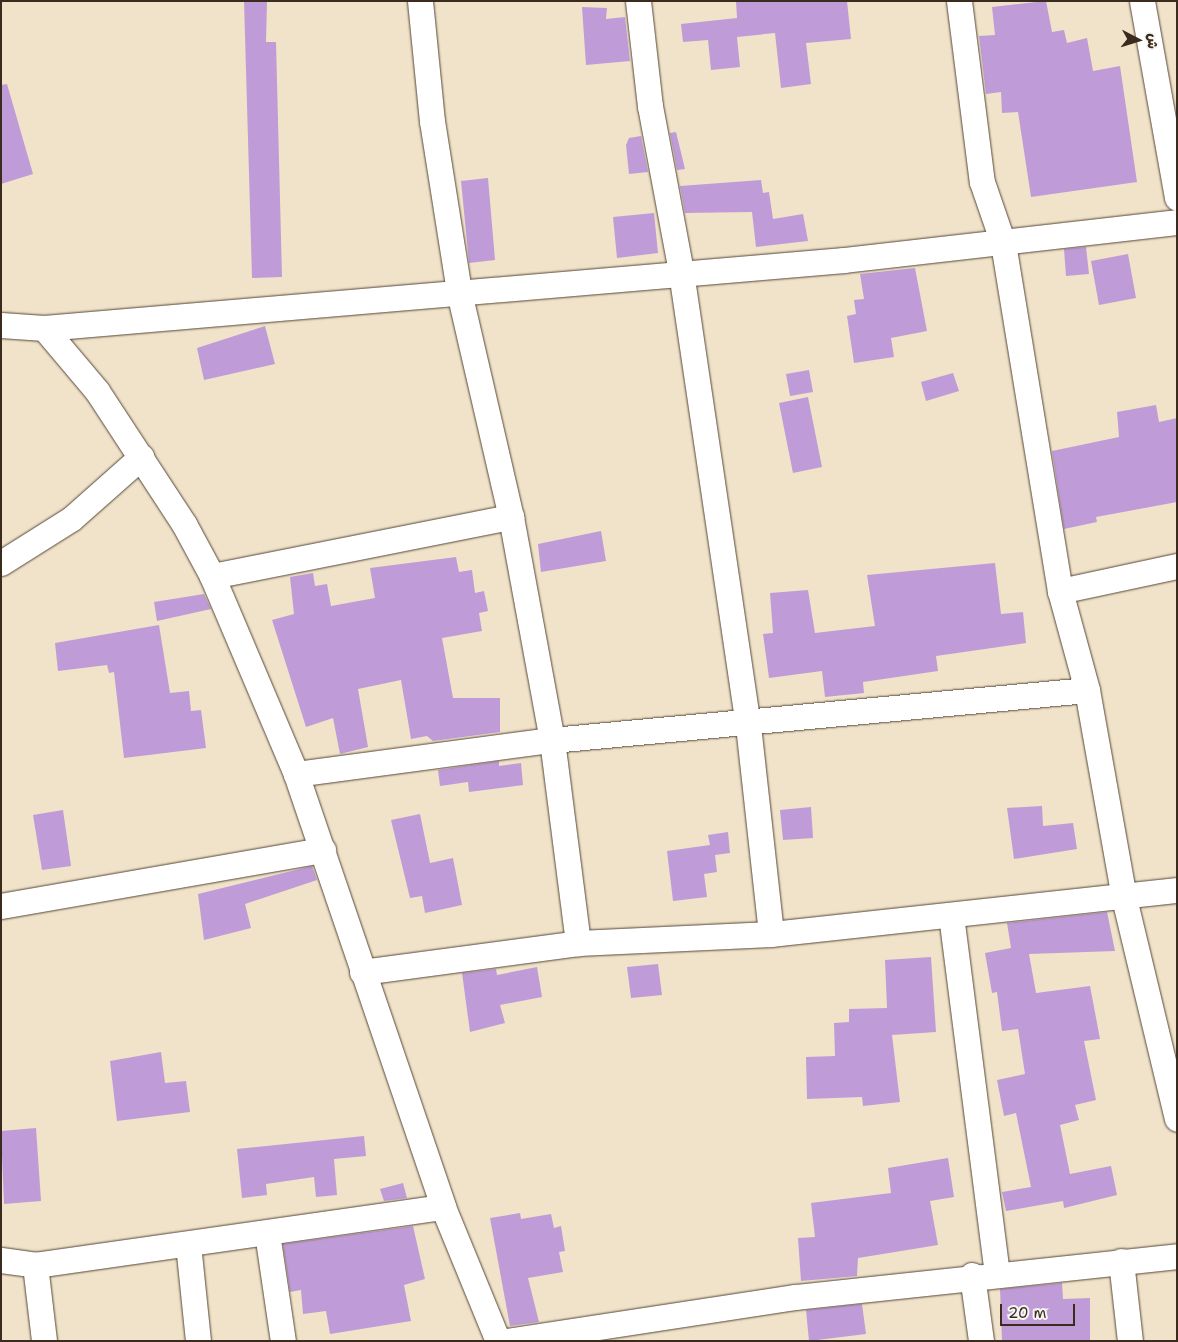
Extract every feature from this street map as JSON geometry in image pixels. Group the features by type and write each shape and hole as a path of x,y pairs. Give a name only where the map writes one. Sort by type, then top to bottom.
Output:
{"street":[{"path":"420,1 459,292 511,517 552,740 578,943"},
{"path":"638,1 650,106 681,272 748,725 771,934"},
{"path":"960,1 982,182 1003,243 1060,590 1087,690 1124,898 1177,1119"},
{"path":"1142,1 1177,198"},
{"path":"1,325 44,328 459,292 1003,243 1177,222"},
{"path":"44,328 97,391 141,457 212,576 296,774 443,1207 498,1341"},
{"path":"1,564 71,518 141,457"},
{"path":"212,576 511,517"},
{"path":"1060,590 1177,566"},
{"path":"296,774 552,740 748,725 1087,690"},
{"path":"1,906 323,850"},
{"path":"362,972 578,943 771,934 1124,898 1177,890"},
{"path":"950,915 997,1272"},
{"path":"1,1260 35,1265 443,1207"},
{"path":"267,1233 284,1341"},
{"path":"188,1244 198,1341"},
{"path":"507,1341 972,1275 1177,1256"},
{"path":"1121,1260 1130,1341"},
{"path":"35,1265 44,1341"},
{"path":"972,1275 980,1341"}],"building":[{"path":"244,1 267,1 266,42 276,42 282,277 252,278"},
{"path":"736,1 847,1 851,39 806,43 811,84 781,88 775,33 737,37 740,67 711,70 708,40 683,42 681,24 737,18"},
{"path":"1046,1 1052,32 1064,30 1067,43 1087,38 1093,71 1120,66 1137,182 1031,197 1018,112 1002,113 1001,92 986,94 979,36 995,35 992,7"},
{"path":"582,7 607,8 606,19 625,17 630,61 586,65"},
{"path":"7,84 33,174 1,184 1,85"},
{"path":"676,132 685,169 677,170 670,133"},
{"path":"641,136 648,172 629,174 626,145 629,138"},
{"path":"488,178 495,260 469,263 461,181"},
{"path":"761,180 763,193 769,192 773,219 803,214 808,241 756,247 752,212 685,213 680,186"},
{"path":"654,213 658,253 617,258 613,217"},
{"path":"1086,247 1089,274 1066,276 1064,249"},
{"path":"1128,254 1136,298 1099,305 1091,261"},
{"path":"915,268 927,331 891,338 894,357 854,363 847,316 856,314 854,300 864,299 860,274"},
{"path":"265,326 275,364 204,380 197,348"},
{"path":"809,370 813,392 790,396 786,374"},
{"path":"953,373 959,391 926,401 921,382"},
{"path":"808,397 822,467 793,473 779,403"},
{"path":"1156,405 1159,422 1177,418 1177,502 1096,517 1097,522 1064,529 1052,451 1119,437 1117,412"},
{"path":"601,531 606,561 541,572 538,544"},
{"path":"456,557 459,572 472,570 475,593 484,591 488,611 479,613 482,631 442,638 453,698 500,698 500,732 433,741 427,736 411,739 401,680 358,689 368,747 340,754 333,718 306,727 272,620 294,614 290,577 313,573 315,586 327,584 331,606 375,598 370,568"},
{"path":"995,563 1001,614 1023,612 1026,643 936,656 938,671 863,682 864,693 825,697 822,671 769,678 763,634 773,633 770,593 808,590 815,633 875,626 867,575"},
{"path":"204,594 211,609 157,621 154,602"},
{"path":"159,625 170,693 189,691 191,711 201,710 206,748 124,758 114,672 109,673 107,665 58,671 55,643"},
{"path":"499,761 499,766 521,763 523,785 469,792 468,782 440,786 438,770"},
{"path":"1042,806 1043,826 1073,823 1077,849 1014,859 1007,808"},
{"path":"811,807 813,838 783,840 780,810"},
{"path":"63,810 71,866 42,870 33,815"},
{"path":"420,814 430,863 453,858 462,905 425,913 422,896 410,898 391,820"},
{"path":"728,832 730,853 715,855 717,872 704,874 707,897 673,901 667,851 710,845 708,835"},
{"path":"312,866 317,880 245,904 251,928 204,940 198,894"},
{"path":"1107,912 1115,951 1029,954 1036,993 1090,986 1100,1039 1084,1041 1096,1100 1075,1105 1079,1120 1060,1125 1070,1174 1111,1166 1117,1195 1064,1208 1063,1201 1006,1211 1002,1192 1031,1187 1016,1113 1004,1116 997,1080 1025,1074 1018,1029 1002,1031 997,992 992,993 985,953 1011,948 1007,923"},
{"path":"931,957 936,1032 892,1035 900,1102 863,1106 862,1097 807,1099 806,1057 835,1056 834,1023 849,1022 849,1009 887,1008 885,960"},
{"path":"658,964 662,995 631,998 627,967"},
{"path":"537,967 542,997 500,1005 505,1023 470,1032 462,973 496,969 497,975"},
{"path":"161,1052 165,1083 186,1081 190,1112 117,1121 110,1061"},
{"path":"36,1128 41,1201 4,1204 1,1131"},
{"path":"364,1136 366,1156 334,1159 337,1195 316,1197 314,1177 266,1184 267,1195 242,1198 237,1149"},
{"path":"948,1158 954,1197 930,1201 938,1245 858,1258 857,1276 801,1281 798,1238 815,1237 811,1203 891,1193 888,1168"},
{"path":"403,1183 407,1198 384,1201 380,1189"},
{"path":"520,1213 521,1219 551,1214 554,1228 561,1226 565,1251 559,1252 563,1272 528,1278 539,1322 510,1326 490,1218"},
{"path":"413,1226 425,1279 404,1285 411,1321 330,1334 326,1311 303,1314 301,1290 290,1292 283,1244"},
{"path":"1062,1283 1063,1299 1090,1298 1090,1341 1002,1341 1000,1289"},
{"path":"862,1304 866,1334 809,1341 806,1310"}]}
